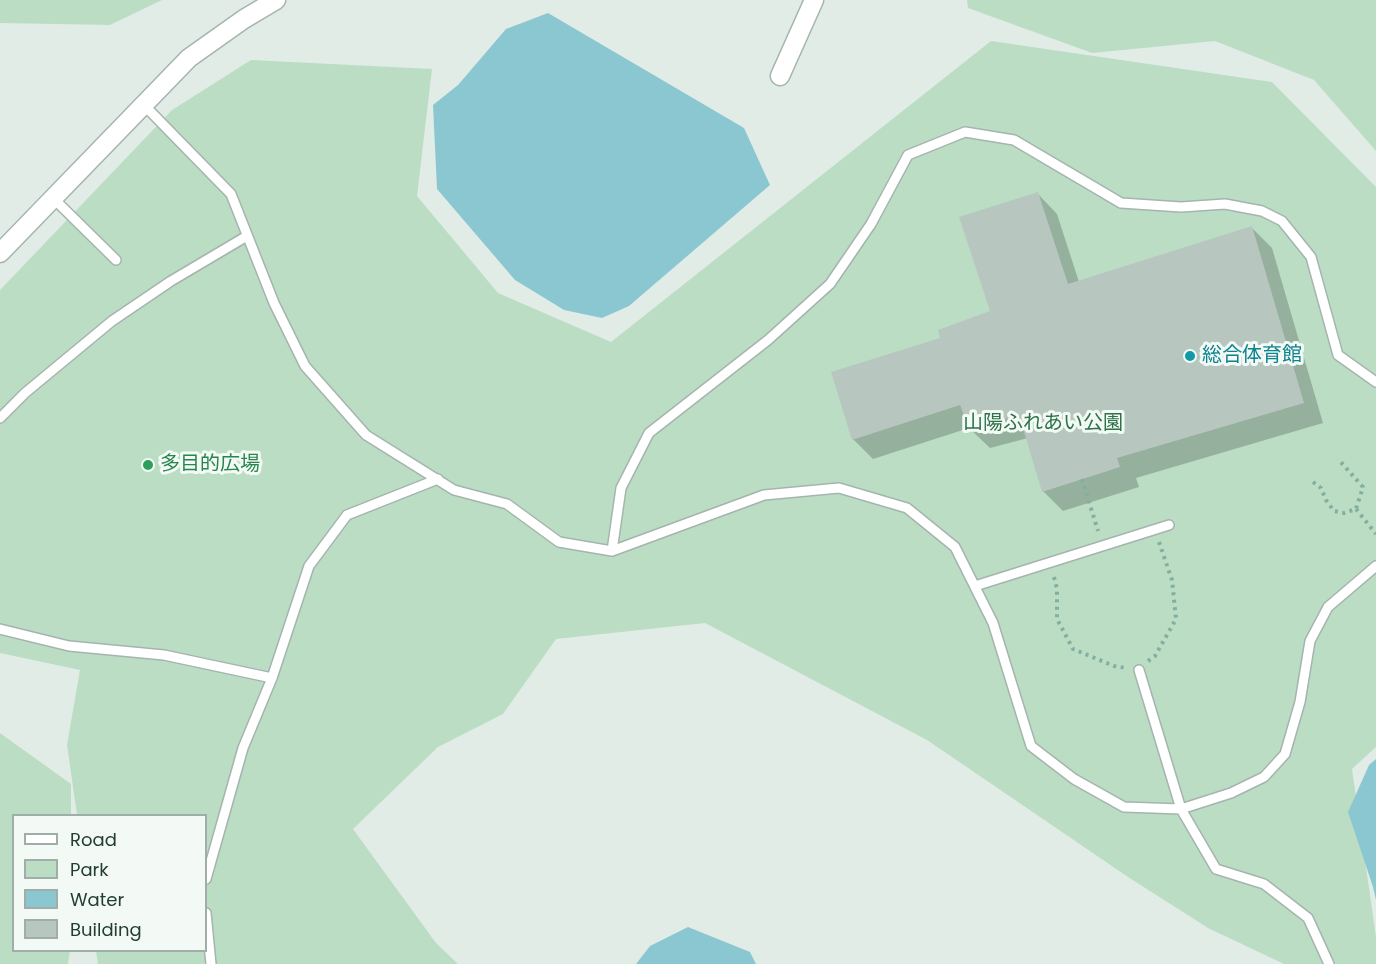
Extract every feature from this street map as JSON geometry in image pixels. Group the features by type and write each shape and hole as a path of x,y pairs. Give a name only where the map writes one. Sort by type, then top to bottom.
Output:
{"street":[{"path":"0,253 189,58 244,19 276,0"},
{"path":"780,76 814,0"}],"lane":[{"path":"143,104 231,194 274,303 305,366 366,435 454,489 507,504 559,542 612,551 764,495 839,488 907,508 956,547 993,623 1031,746 1074,779 1124,807 1181,809 1231,793 1264,777 1285,754 1300,702 1310,641 1328,607 1376,566"},
{"path":"612,551 621,489 649,433 768,340 830,284 871,224 908,155 964,132 1014,140 1121,203 1180,207 1225,204 1262,211 1282,221 1311,257 1338,355 1376,382"},
{"path":"53,198 116,260"},
{"path":"0,418 25,393 112,321 171,281 248,236"},
{"path":"207,875 243,748 272,678 309,566 347,515 438,479"},
{"path":"975,586 1169,525"},
{"path":"0,629 69,646 164,655 272,678"},
{"path":"1139,670 1181,809 1216,869 1264,884 1308,918 1329,964"},
{"path":"207,923 211,964"}],"path":[{"path":"1338,459 1363,487 1356,509"},
{"path":"1082,479 1102,546"},
{"path":"1313,482 1321,488 1334,512 1344,513 1356,509"},
{"path":"1356,509 1376,534"},
{"path":"1050,563 1057,589 1057,619 1073,649 1114,666 1139,670 1155,656 1176,619 1172,580 1155,530"}],"green space":[{"path":"0,0 162,0 110,25 0,23"},
{"path":"967,0 1376,0 1376,151 1314,80 1215,41 1092,53 968,8"},
{"name":"山陽ふれあい公園","path":"991,41 1272,82 1376,187 1376,747 1352,769 1376,937 1376,964 1284,964 1208,928 1128,877 927,740 705,623 556,639 503,714 438,747 353,829 436,943 458,964 98,964 96,952 207,952 207,814 77,814 67,745 80,670 0,653 0,290 172,110 251,60 432,69 417,196 498,293 611,342"},
{"path":"0,733 71,784 71,814 12,814 12,952 70,952 68,964 0,964"}],"water":[{"path":"548,13 744,128 770,185 629,306 602,318 564,310 515,280 437,189 433,105 458,85 506,29"},
{"path":"1376,759 1376,900 1348,812 1369,765"},
{"path":"688,927 750,952 756,964 636,964 650,946"}],"building":[{"path":"1038,192 1068,284 1252,226 1304,403 1117,458 1120,467 1042,492 1019,415 969,429 960,405 852,440 831,372 940,338 938,330 990,311 959,217"}],"place":[{"name":"総合体育館","path":"1190,356"},
{"name":"多目的広場","path":"148,465"}]}
